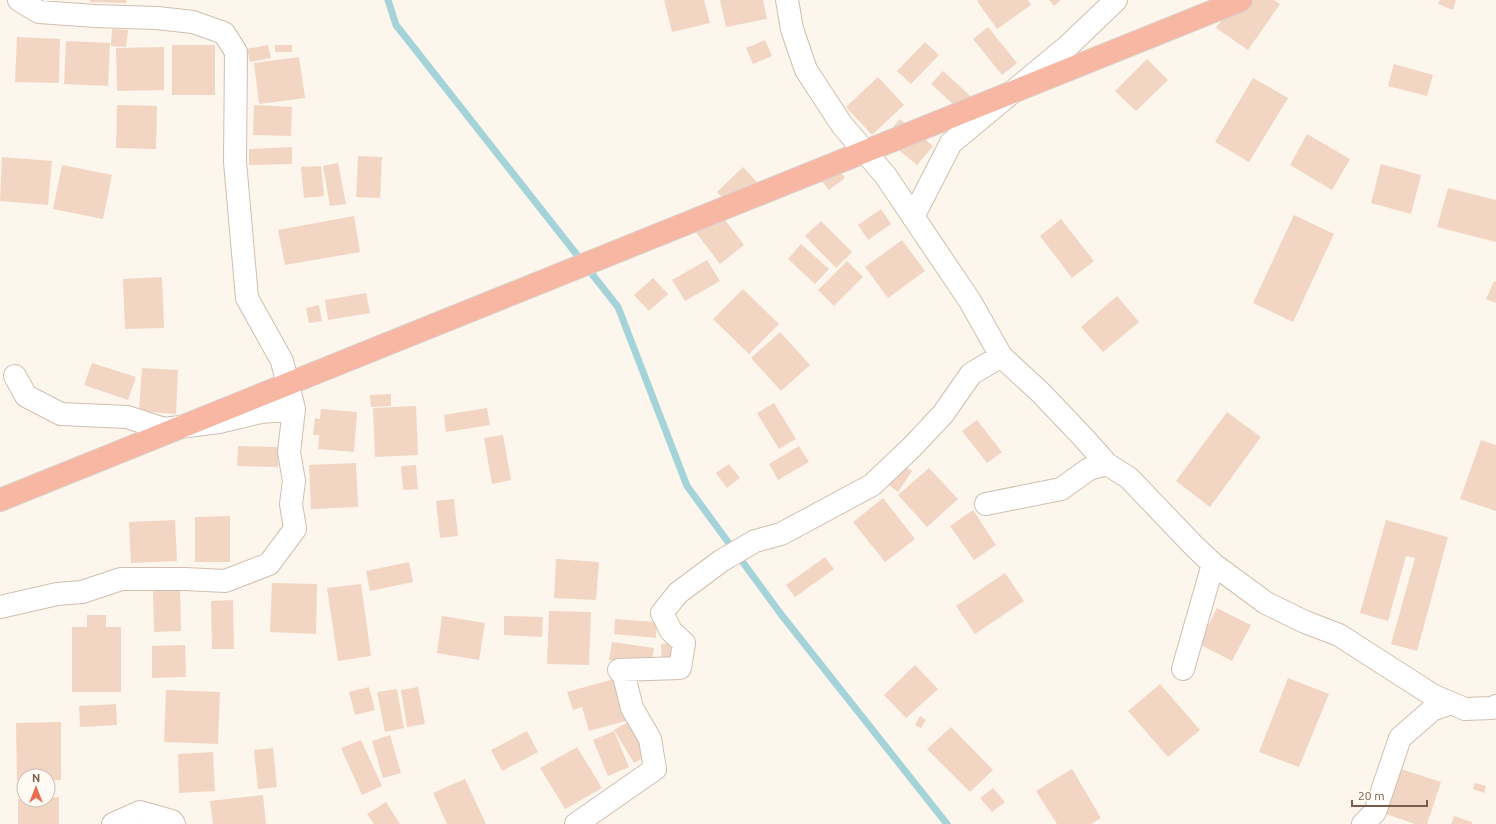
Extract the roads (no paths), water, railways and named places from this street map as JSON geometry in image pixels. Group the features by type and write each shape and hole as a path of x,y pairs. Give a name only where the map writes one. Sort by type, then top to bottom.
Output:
{"highway":[{"path":"0,500 1241,0"}],"street":[{"path":"0,606 57,594 82,592 120,578 185,578 226,581 269,564 295,529 291,504 294,481 289,452 294,409 282,361 247,298 234,162 236,52 224,33 193,22 157,18 39,12 19,0"},
{"path":"787,0 792,29 806,70 842,126 885,175 970,301 1000,356 1040,392 1107,464 1129,478 1213,564 1266,603 1305,622 1339,635 1434,696 1465,709 1492,708 1496,706"},
{"path":"913,217 950,143 1069,45 1116,0"},
{"path":"576,824 655,769 650,739 632,708 624,676 619,670 680,668 684,643 671,631 662,613 678,593 721,561 755,541 781,534 872,485 912,447 943,414 971,374 1000,356"},
{"path":"15,376 26,396 61,414 127,417 164,429 219,422 261,412 294,409"},
{"path":"986,504 1061,489 1089,469 1107,464"},
{"path":"1183,669 1213,564"},
{"path":"1363,824 1375,812 1400,738 1432,710 1451,703"},
{"path":"113,824 140,812 172,821 174,824"}],"waterway":[{"path":"388,0 396,25 618,307 687,486 780,613 947,824"}]}
